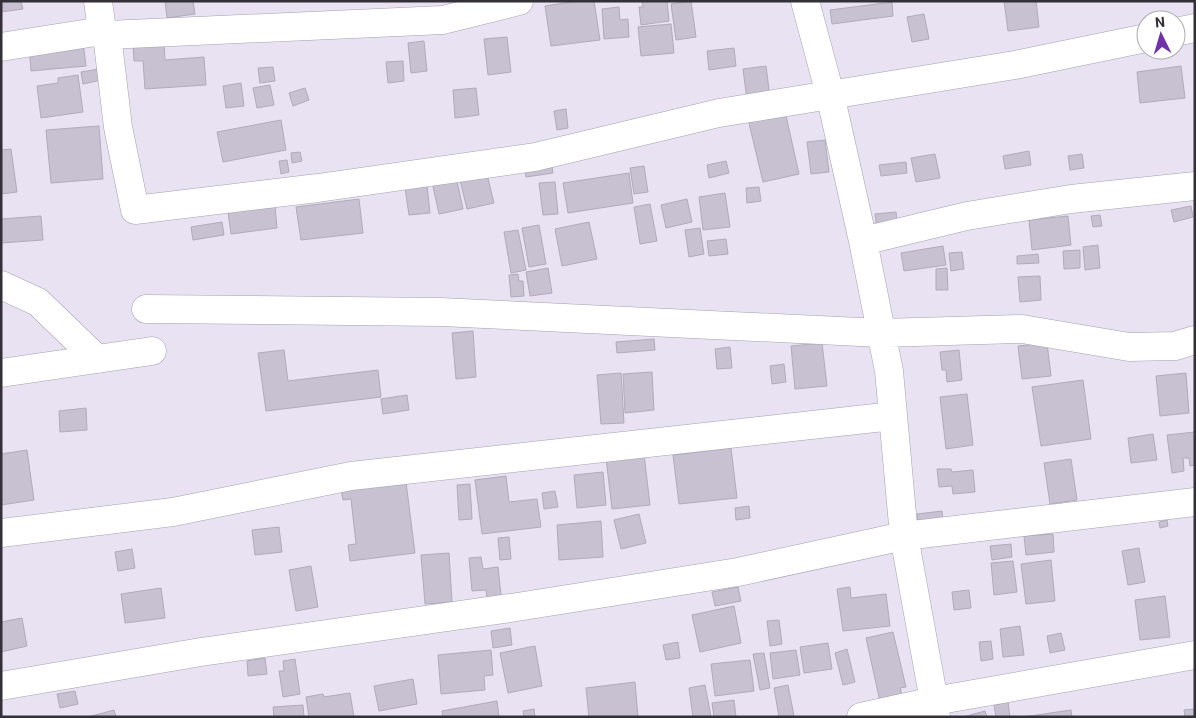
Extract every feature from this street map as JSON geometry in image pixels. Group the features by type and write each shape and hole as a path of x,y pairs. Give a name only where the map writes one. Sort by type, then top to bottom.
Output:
{"street":[{"path":"98,1 105,33 118,126 135,210 318,188 535,157 719,113 1015,65 1136,40"},
{"path":"1,47 105,33 443,20 520,1"},
{"path":"805,1 830,94 863,241 889,371 904,536 935,709"},
{"path":"863,241 967,216 1070,199 1195,186"},
{"path":"1,285 38,302 97,359"},
{"path":"146,309 441,312 881,333 1022,329 1129,347 1175,346 1195,340"},
{"path":"1,373 152,351"},
{"path":"1,533 173,512 352,476 893,416"},
{"path":"1,686 200,652 517,607 738,572 904,536 1195,502"},
{"path":"861,717 935,709 1195,655"}],"building":[{"path":"1,1 21,1 23,9 1,12"},
{"path":"165,1 193,1 195,14 167,18"},
{"path":"578,1 594,1 600,40 551,46 545,6"},
{"path":"642,1 667,1 669,21 641,25 639,7 643,7"},
{"path":"691,1 696,37 676,40 671,4"},
{"path":"1004,1 1036,1 1039,27 1008,31"},
{"path":"892,2 893,16 832,24 830,10"},
{"path":"619,7 620,20 628,19 629,37 604,39 602,9"},
{"path":"924,14 929,39 912,42 907,17"},
{"path":"671,24 674,53 641,56 638,27"},
{"path":"507,37 511,72 488,75 484,39"},
{"path":"424,41 427,71 411,73 408,43"},
{"path":"83,42 86,66 31,71 29,47"},
{"path":"164,42 165,60 204,57 206,85 145,89 143,61 134,61 133,44"},
{"path":"734,48 736,66 709,70 707,51"},
{"path":"403,61 404,81 388,83 386,62"},
{"path":"766,66 770,97 747,100 743,69"},
{"path":"1181,66 1185,98 1140,103 1137,72"},
{"path":"273,67 275,81 260,83 258,68"},
{"path":"99,69 101,80 83,84 81,72"},
{"path":"78,75 83,112 41,118 37,86 58,83 58,78"},
{"path":"241,83 244,106 226,108 223,86"},
{"path":"270,85 274,105 257,108 253,88"},
{"path":"305,88 309,100 293,106 289,93"},
{"path":"476,88 479,115 455,118 453,90"},
{"path":"566,109 568,128 557,130 554,111"},
{"path":"785,111 799,174 763,182 748,119"},
{"path":"281,120 286,150 223,162 217,132"},
{"path":"99,126 103,179 51,183 46,130"},
{"path":"825,140 829,172 811,174 807,142"},
{"path":"11,149 17,192 1,194 1,150"},
{"path":"1029,151 1031,165 1005,169 1003,156"},
{"path":"300,152 302,161 292,163 291,153"},
{"path":"935,154 940,178 916,182 911,158"},
{"path":"1082,154 1084,168 1070,170 1068,156"},
{"path":"551,159 553,173 526,177 524,163"},
{"path":"287,160 289,172 281,174 279,161"},
{"path":"726,161 729,173 709,178 707,165"},
{"path":"906,162 907,173 881,176 879,165"},
{"path":"644,166 648,192 634,194 630,168"},
{"path":"486,170 494,203 467,209 459,176"},
{"path":"629,173 633,203 568,213 563,183"},
{"path":"456,176 463,209 439,214 432,182"},
{"path":"555,182 558,214 543,215 539,183"},
{"path":"427,185 430,213 409,215 405,188"},
{"path":"759,187 761,201 747,203 746,188"},
{"path":"725,193 730,227 703,230 699,197"},
{"path":"359,199 363,233 301,240 296,207"},
{"path":"687,199 692,222 666,228 661,205"},
{"path":"650,204 657,241 640,244 634,207"},
{"path":"275,206 277,228 231,234 228,212"},
{"path":"1191,206 1193,217 1174,222 1171,210"},
{"path":"896,212 898,227 877,229 875,214"},
{"path":"1100,215 1102,226 1093,227 1091,216"},
{"path":"41,216 43,240 1,243 1,219"},
{"path":"1068,216 1071,245 1032,250 1029,220"},
{"path":"222,222 224,235 193,240 191,227"},
{"path":"589,222 597,259 562,266 555,229"},
{"path":"539,225 546,264 529,267 522,228"},
{"path":"700,228 704,254 689,257 685,230"},
{"path":"518,230 526,270 511,273 504,232"},
{"path":"726,239 728,254 709,256 707,241"},
{"path":"1098,245 1100,268 1085,270 1083,247"},
{"path":"943,246 946,265 904,271 901,253"},
{"path":"1080,250 1080,268 1064,269 1063,251"},
{"path":"962,252 964,269 951,271 949,253"},
{"path":"1038,254 1039,263 1017,264 1017,256"},
{"path":"548,268 552,293 530,296 526,272"},
{"path":"947,268 948,290 936,290 936,269"},
{"path":"518,274 519,281 523,281 524,296 511,297 509,275"},
{"path":"1040,276 1041,300 1020,302 1018,277"},
{"path":"473,331 476,377 456,379 452,333"},
{"path":"654,339 655,350 617,353 616,342"},
{"path":"822,343 827,386 795,389 791,346"},
{"path":"1047,343 1051,376 1022,379 1018,346"},
{"path":"730,347 732,368 717,369 715,349"},
{"path":"284,350 288,381 378,370 381,397 266,411 258,353"},
{"path":"959,350 962,380 947,382 946,370 942,370 940,352"},
{"path":"784,364 786,382 772,384 770,366"},
{"path":"652,372 654,410 625,413 623,374"},
{"path":"621,373 624,423 601,424 597,375"},
{"path":"1186,373 1189,413 1160,416 1156,376"},
{"path":"1083,380 1091,439 1041,446 1032,387"},
{"path":"967,394 973,445 946,449 940,397"},
{"path":"407,395 409,410 383,414 381,399"},
{"path":"86,408 87,430 60,432 59,411"},
{"path":"1195,432 1195,465 1190,466 1189,458 1183,458 1184,471 1172,473 1167,435"},
{"path":"1153,434 1157,460 1131,463 1128,438"},
{"path":"731,448 737,498 679,504 673,455"},
{"path":"27,450 34,500 1,505 1,454"},
{"path":"644,454 650,505 612,509 606,458"},
{"path":"1071,459 1077,500 1050,504 1044,463"},
{"path":"937,469 951,469 952,472 973,470 975,492 953,494 952,486 939,487"},
{"path":"603,472 606,505 577,508 574,475"},
{"path":"506,476 509,502 537,499 541,527 482,534 475,480"},
{"path":"406,482 415,553 350,561 348,545 356,544 351,499 343,500 341,490"},
{"path":"470,484 472,519 459,520 457,485"},
{"path":"555,491 558,507 544,509 542,493"},
{"path":"749,506 750,518 736,520 735,508"},
{"path":"942,511 944,528 919,531 917,514"},
{"path":"639,514 646,543 621,549 614,520"},
{"path":"1167,520 1168,526 1160,528 1159,522"},
{"path":"601,521 603,557 559,560 557,525"},
{"path":"279,527 282,552 255,555 252,530"},
{"path":"1053,534 1054,552 1026,555 1024,536"},
{"path":"509,537 511,559 500,560 498,538"},
{"path":"1011,544 1012,557 992,560 990,546"},
{"path":"1139,548 1145,582 1128,585 1122,551"},
{"path":"132,549 135,568 118,571 115,552"},
{"path":"449,553 452,602 425,604 421,555"},
{"path":"481,557 483,569 498,567 502,604 488,606 486,590 472,591 469,558"},
{"path":"1051,560 1055,601 1026,604 1021,564"},
{"path":"1013,561 1017,592 994,595 991,563"},
{"path":"311,566 318,607 296,611 289,570"},
{"path":"738,587 741,601 715,606 712,592"},
{"path":"850,587 851,598 886,594 890,626 843,631 837,589"},
{"path":"161,588 165,618 125,623 121,594"},
{"path":"969,590 971,608 954,610 952,592"},
{"path":"1165,596 1170,637 1140,640 1135,600"},
{"path":"734,606 741,643 700,652 692,615"},
{"path":"22,618 27,646 1,652 1,622"},
{"path":"779,620 782,644 770,646 767,621"},
{"path":"1020,626 1024,655 1003,657 1000,629"},
{"path":"510,628 512,645 493,648 491,631"},
{"path":"893,632 906,687 900,688 904,701 881,706 866,638"},
{"path":"1061,633 1065,650 1050,653 1047,636"},
{"path":"991,641 993,659 981,661 979,642"},
{"path":"678,642 680,658 666,660 663,645"},
{"path":"828,643 832,669 804,673 800,647"},
{"path":"535,646 542,686 508,693 500,653"},
{"path":"847,649 855,682 843,685 835,653"},
{"path":"491,650 493,675 484,676 485,690 441,694 438,655"},
{"path":"796,650 800,675 773,679 770,653"},
{"path":"764,653 770,688 760,690 753,654"},
{"path":"265,658 267,674 248,676 247,661"},
{"path":"295,659 300,694 283,697 279,671 284,671 283,661"},
{"path":"750,660 754,691 715,696 711,664"},
{"path":"413,679 417,704 379,711 374,686"},
{"path":"635,682 638,717 589,717 586,688"},
{"path":"705,685 711,717 693,717 689,688"},
{"path":"788,685 794,716 779,717 774,688"},
{"path":"75,691 78,704 60,708 57,694"},
{"path":"350,693 354,717 309,717 306,697 323,694 324,697"},
{"path":"734,700 736,717 714,717 712,703"},
{"path":"497,701 499,717 443,717 442,711"},
{"path":"1008,702 1010,717 996,717 994,705"},
{"path":"303,705 304,717 274,717 273,707"},
{"path":"534,709 535,717 524,717 523,711"},
{"path":"1195,709 1195,717 1185,717 1184,710"},
{"path":"114,710 116,717 88,717"},
{"path":"1071,710 1072,717 1023,717"},
{"path":"985,711 987,717 963,717"}]}
